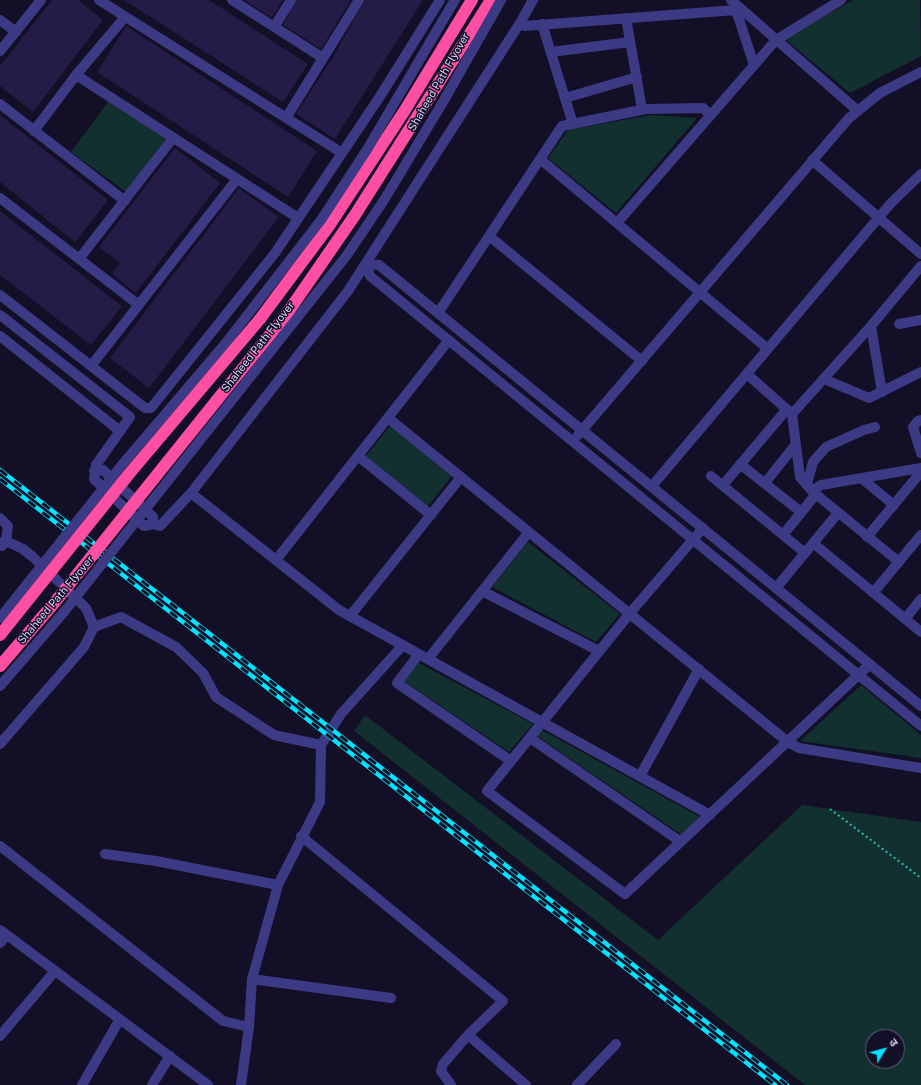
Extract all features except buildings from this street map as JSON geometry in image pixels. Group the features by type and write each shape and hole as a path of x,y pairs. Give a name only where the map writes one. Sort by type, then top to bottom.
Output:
{"highway":[{"name":"Shaheed Path Flyover","path":"0,634 129,474 260,319 329,226 405,110 472,0"},
{"name":"Shaheed Path Flyover","path":"0,666 55,602 286,315 355,215 491,0"},
{"path":"260,301 260,319"},
{"path":"217,400 255,371"}],"street":[{"path":"0,51 41,0"},
{"path":"99,0 342,153"},
{"path":"232,0 323,58"},
{"path":"274,27 291,0"},
{"path":"286,118 360,0"},
{"path":"0,295 145,408 151,408 275,253 342,153 440,0"},
{"path":"0,618 121,466 260,301 321,220 368,148 455,0"},
{"name":"Shaheed Path Flyover","path":"0,686 64,612 346,255 384,200 443,102 501,0"},
{"path":"0,315 130,417 96,465 94,479 144,526 153,524 160,526 191,493 348,291 533,0"},
{"path":"617,223 776,40 841,0"},
{"path":"520,22 525,26 626,18 735,6 858,111"},
{"path":"735,6 754,65"},
{"path":"34,131 76,75 125,17"},
{"path":"626,18 642,109"},
{"path":"0,20 16,32"},
{"path":"542,24 573,124"},
{"path":"551,52 630,42"},
{"path":"573,441 849,118 880,93 921,72"},
{"path":"76,75 298,218"},
{"path":"565,98 637,77"},
{"path":"0,104 125,201"},
{"path":"438,313 562,126 642,109 703,108 710,115"},
{"path":"80,259 173,138"},
{"path":"540,159 768,349"},
{"path":"812,160 921,254"},
{"path":"652,486 879,218 921,174"},
{"path":"91,366 237,179"},
{"path":"0,198 139,305"},
{"path":"489,236 642,361"},
{"path":"366,264 379,265 921,706"},
{"path":"366,264 370,276 921,726"},
{"path":"723,486 740,464 824,379 921,266"},
{"path":"899,324 921,320"},
{"path":"871,326 882,392"},
{"path":"0,336 120,431"},
{"path":"276,560 449,340"},
{"path":"824,379 868,398 921,372"},
{"path":"747,374 790,412 800,477 838,513 899,562"},
{"path":"388,418 788,742 799,748 921,768"},
{"path":"921,420 918,420 917,430 921,453"},
{"path":"783,535 801,512 812,490 814,462 826,447 864,430 876,427"},
{"path":"764,483 796,444"},
{"path":"358,456 431,515"},
{"path":"740,464 801,512"},
{"path":"812,490 822,485 921,468"},
{"path":"867,537 921,472"},
{"path":"711,476 805,553"},
{"path":"350,616 461,477"},
{"path":"861,478 894,505"},
{"path":"191,493 339,610 710,815"},
{"path":"776,588 838,513"},
{"path":"0,518 8,526 2,544 24,549 86,608 94,627"},
{"path":"703,528 630,613 487,791 625,894 870,664"},
{"path":"428,659 529,532"},
{"path":"873,593 921,535"},
{"path":"813,543 921,632"},
{"path":"482,592 599,651"},
{"path":"905,619 921,599"},
{"path":"0,744 84,647 94,627 121,617 176,647 202,673 216,697 274,735 321,744"},
{"path":"241,1085 249,1027 252,979 278,885 301,836 320,802 321,744 342,714 402,645"},
{"path":"419,654 397,683 511,761"},
{"path":"640,776 699,670"},
{"path":"530,738 681,842"},
{"path":"301,836 503,1001 468,1034 443,1064 441,1071 451,1085"},
{"path":"0,846 223,1021 249,1027"},
{"path":"105,854 156,861 278,885"},
{"path":"2,936 55,971 208,1085"},
{"path":"0,1036 55,971"},
{"path":"252,979 391,998"},
{"path":"82,1085 120,1019"},
{"path":"468,1034 526,1085"},
{"path":"577,1085 616,1044"},
{"path":"152,1085 170,1056"}],"path":[{"path":"830,809 921,878"}],"green space":[{"path":"853,0 920,0 921,56 850,93 785,39"},
{"path":"108,102 166,138 126,192 71,152"},
{"path":"651,115 697,118 616,213 548,158 568,130"},
{"path":"390,426 452,476 428,506 366,456"},
{"path":"528,542 620,614 596,642 492,587"},
{"path":"419,663 533,724 509,752 404,681"},
{"path":"861,685 921,735 921,758 800,741"},
{"path":"365,715 658,940 802,805 921,822 921,1085 805,1085 354,731"},
{"path":"542,730 700,817 682,835 537,736"}],"railway":[{"path":"0,470 787,1085"},
{"path":"0,479 775,1085"}]}
